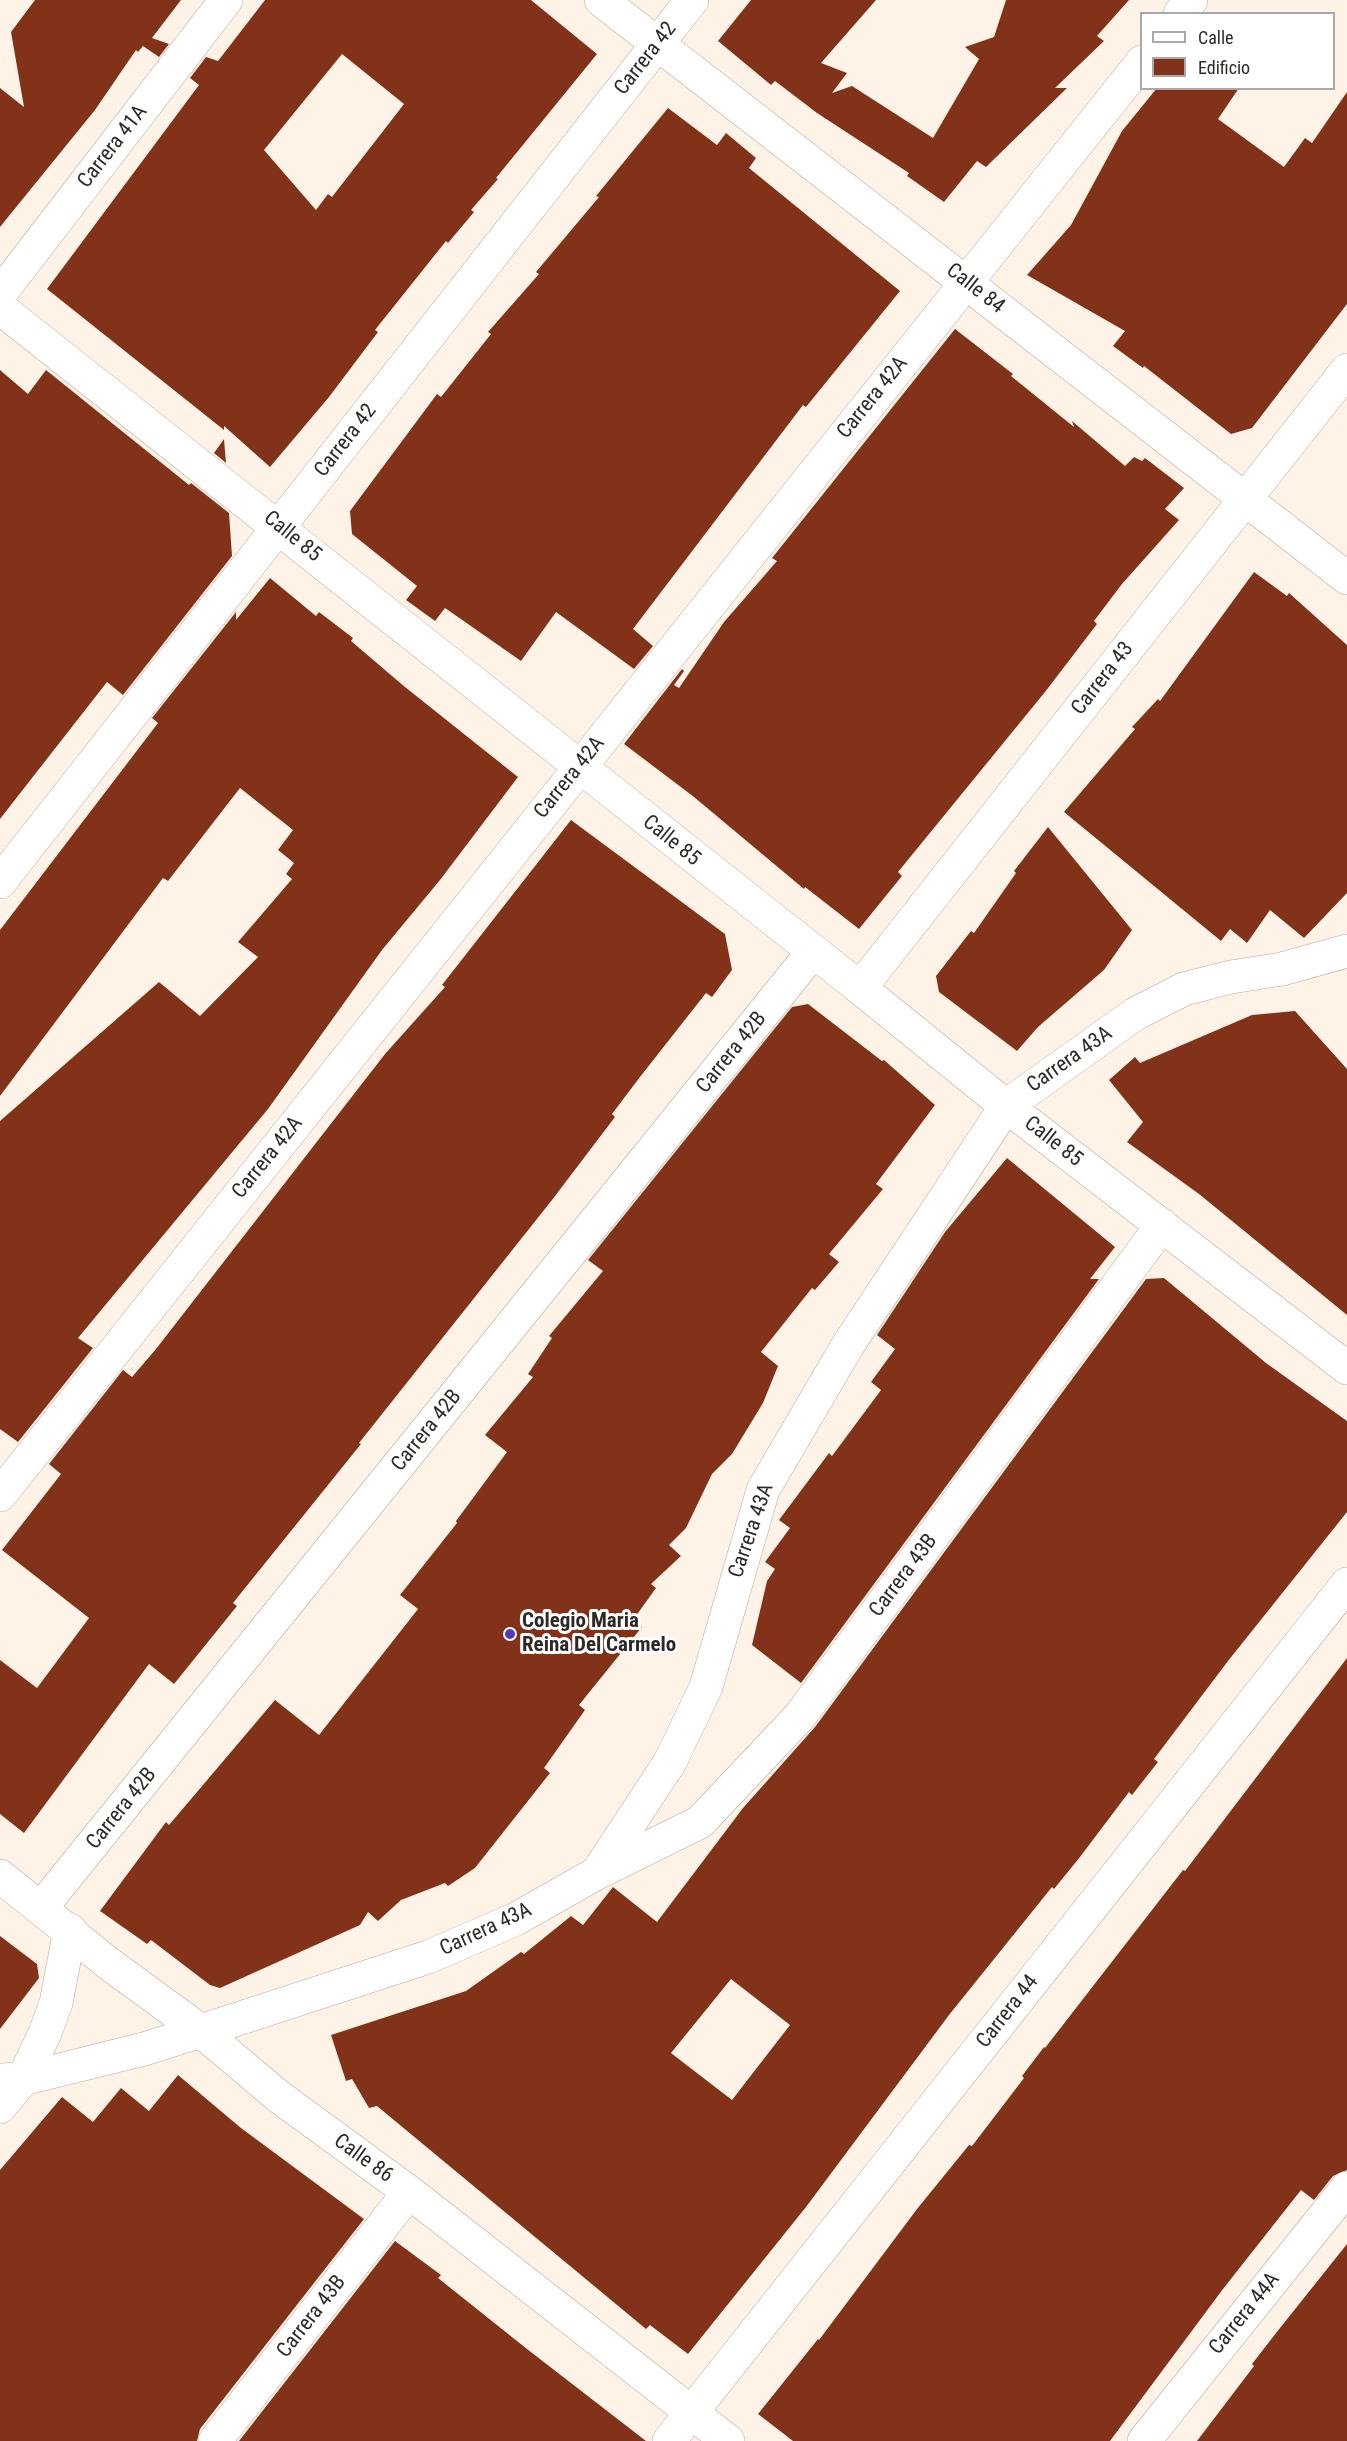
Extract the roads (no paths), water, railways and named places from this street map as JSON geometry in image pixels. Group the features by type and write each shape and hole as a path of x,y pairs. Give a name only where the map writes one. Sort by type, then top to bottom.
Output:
{"street":[{"name":"Carrera 41A","path":"0,294 226,0"},
{"name":"Calle 84","path":"601,0 1347,578"},
{"name":"Carrera 42","path":"0,882 692,0"},
{"path":"1182,12 1191,0"},
{"name":"Carrera 42A","path":"0,1495 1140,64"},
{"name":"Calle 85","path":"0,308 279,527 1006,1106 1347,1368"},
{"name":"Carrera 43","path":"860,988 1347,370"},
{"name":"Carrera 43A","path":"201,2031 428,1957 516,1919 597,1873 669,1762 706,1688 763,1490 848,1345 1006,1106 1135,1014 1184,989 1231,977 1282,969 1347,951"},
{"name":"Carrera 42B","path":"41,1908 812,953"},
{"name":"Carrera 43B","path":"597,1873 700,1822 800,1716 1162,1226"},
{"name":"Carrera 44","path":"669,2441 1347,1584"},
{"name":"Calle 86","path":"0,1876 70,1930 108,1963 201,2031 278,2096 409,2192 728,2441"},
{"path":"0,2107 11,2079 56,2003 70,1930"},
{"path":"11,2079 144,2049 201,2031"},
{"name":"Carrera 44A","path":"1144,2441 1347,2188"},
{"name":"Carrera 43B","path":"215,2441 409,2192"}],"place":[{"name":"Colegio Maria Reina Del Carmelo","path":"510,1634"}]}
